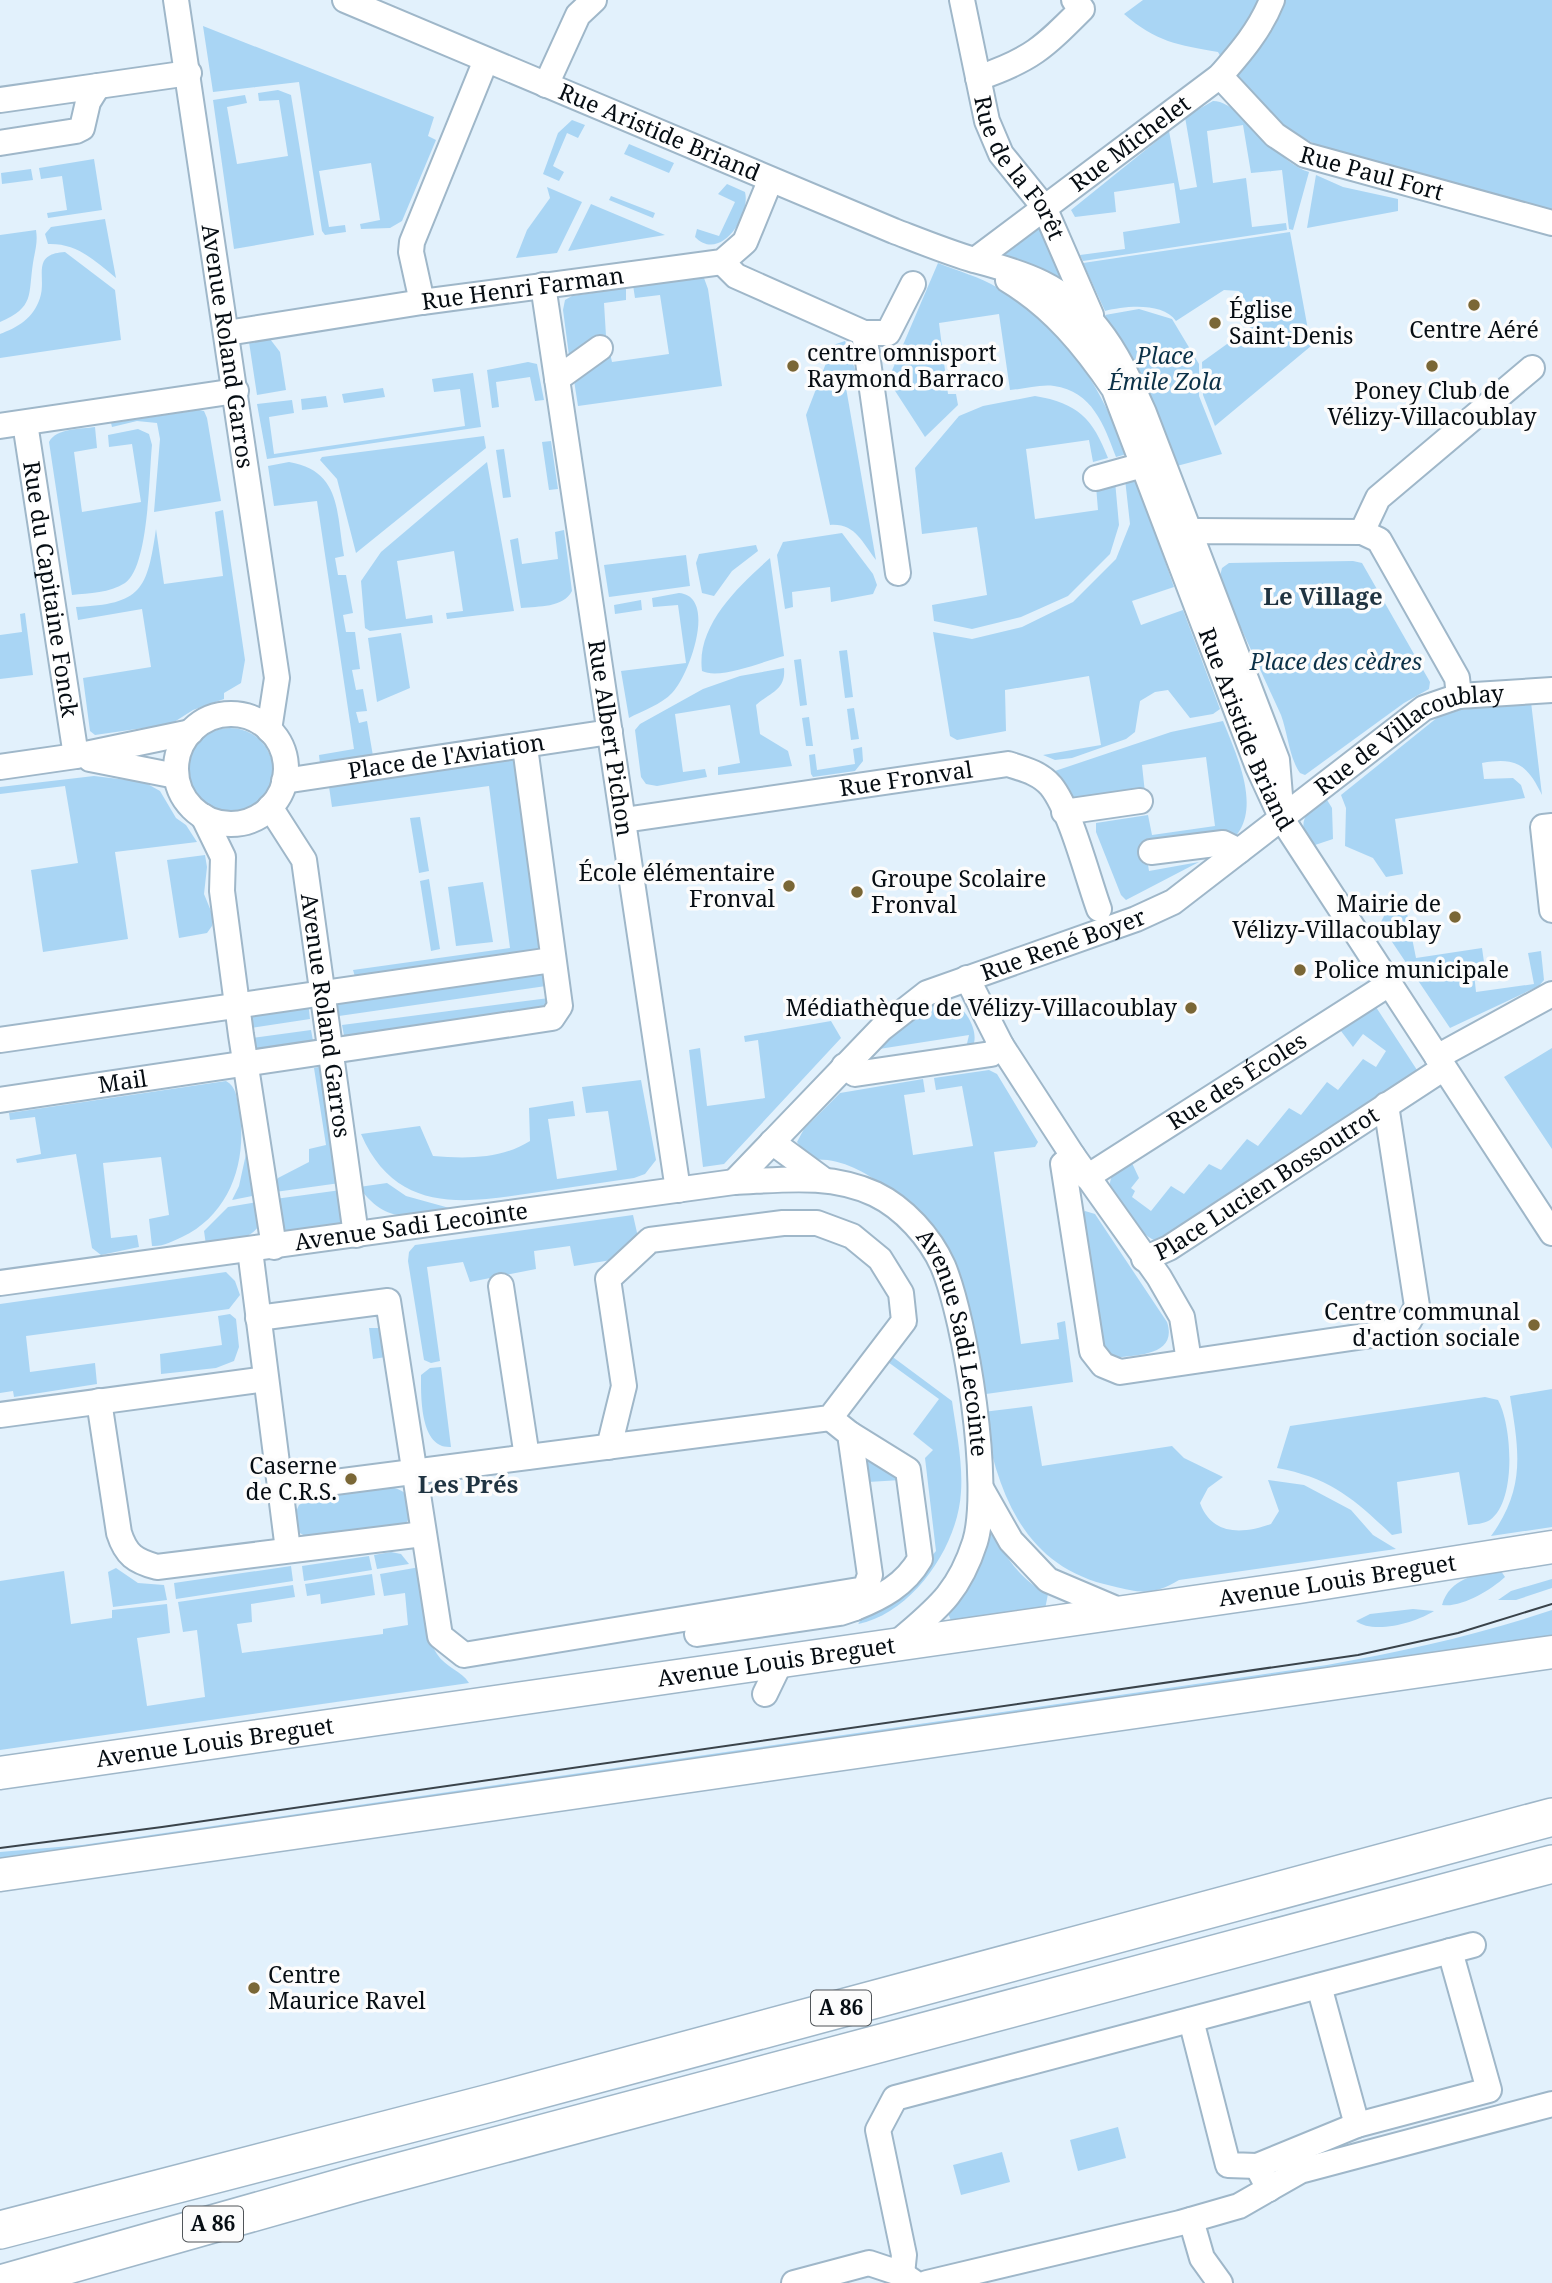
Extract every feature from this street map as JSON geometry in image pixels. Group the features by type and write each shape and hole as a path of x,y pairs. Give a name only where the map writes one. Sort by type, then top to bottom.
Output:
{"highway":[{"name":"A 86","path":"0,2230 489,2103 1552,1817"},
{"name":"A 86","path":"4,2283 357,2183 1552,1864"}],"main road":[{"name":"Avenue Louis Breguet","path":"0,1773 1552,1547"},
{"path":"0,1875 1552,1651"}],"street":[{"name":"Rue Aristide Briand","path":"345,0 746,167 770,181 894,231 975,260 1001,265 1047,285 1072,303 1097,328 1129,379 1180,534 1277,761 1282,819"},
{"path":"546,85 578,15 594,0"},
{"name":"Rue de la Forêt","path":"962,0 987,121 1001,154 1044,207 1097,328"},
{"path":"978,78 1018,64 1038,52 1082,9 1074,0"},
{"name":"Rue Michelet","path":"975,260 1220,76 1245,48 1264,19 1272,0"},
{"name":"Avenue Roland Garros","path":"181,4 277,678 269,730"},
{"path":"422,302 411,252 417,230 486,60"},
{"path":"0,100 189,73"},
{"name":"Rue Paul Fort","path":"1220,76 1275,135 1306,155 1552,223"},
{"path":"0,143 82,128 88,102 98,86"},
{"path":"770,181 745,242 722,262 736,276 864,333 888,333 913,284"},
{"name":"Rue Aristide Briand","path":"975,260 1024,290 1058,318 1090,354 1114,390 1143,465 1180,534"},
{"name":"Rue Henri Farman","path":"228,333 422,302 722,262"},
{"name":"Rue Albert Pichon","path":"543,285 678,1190"},
{"path":"864,333 898,573"},
{"path":"557,379 600,348"},
{"path":"1459,696 1457,678 1371,536 1378,498 1532,368"},
{"path":"0,426 236,391"},
{"name":"Rue du Capitaine Fonck","path":"25,423 76,756"},
{"path":"1096,478 1143,465"},
{"path":"1180,534 1232,526 1371,536"},
{"path":"244,716 277,678"},
{"name":"Rue de Villacoublay","path":"1282,819 1423,708 1459,696 1552,690"},
{"path":"0,767 76,756 191,732 210,719 232,714 244,716 269,730 284,753 285,781 270,807 259,816 238,823 216,822 188,804 176,776 179,752 191,732"},
{"name":"Place de l'Aviation","path":"285,781 525,747 610,732"},
{"name":"Mail","path":"0,1100 552,1018 560,1006 525,747"},
{"path":"76,756 176,776"},
{"name":"Rue Fronval","path":"624,820 1007,764 1031,771 1050,785 1064,812 1099,909"},
{"path":"1064,812 1140,801"},
{"name":"Avenue Roland Garros","path":"270,807 304,860 356,1235"},
{"path":"203,816 223,858 222,891 274,1247"},
{"path":"1282,819 1552,1233"},
{"name":"Rue René Boyer","path":"734,1182 844,1066 902,1010 927,993 1173,902 1282,819"},
{"path":"1552,826 1543,827 1552,910"},
{"path":"1150,852 1223,843 1239,851"},
{"path":"0,1040 552,960"},
{"name":"Place Lucien Bossoutrot","path":"967,978 1001,1045 1182,1317 1189,1361"},
{"name":"Rue des Écoles","path":"1087,1177 1389,984"},
{"name":"Place Lucien Bossoutrot","path":"1144,1259 1168,1248 1386,1105 1440,1063 1552,994"},
{"path":"844,1066 855,1074 991,1054 1001,1045"},
{"name":"Place Lucien Bossoutrot","path":"1073,1156 1063,1164 1071,1222 1092,1351 1102,1365 1119,1372 1392,1332 1409,1321 1417,1306 1386,1105"},
{"name":"Avenue Sadi Lecointe","path":"772,1142 821,1178"},
{"name":"Avenue Sadi Lecointe","path":"0,1283 70,1266 274,1247 734,1182 821,1178 876,1194 902,1213 926,1236 942,1265 959,1310 982,1490 975,1540 959,1581 946,1602 896,1644"},
{"path":"281,1489 609,1447 830,1418 904,1321 901,1293 880,1259 852,1236 817,1223 783,1223 650,1241 608,1279 624,1386 609,1447"},
{"path":"250,1250 288,1550"},
{"path":"501,1286 527,1457"},
{"path":"258,1318 388,1301 440,1636 464,1655 884,1596 914,1571 920,1559 908,1471 830,1418"},
{"path":"0,1415 266,1379"},
{"path":"99,1401 119,1533 125,1550 139,1562 157,1567 423,1534"},
{"path":"850,1434 870,1575 860,1598"},
{"name":"Avenue Sadi Lecointe","path":"982,1490 1011,1541 1048,1580 1121,1611"},
{"path":"765,1694 782,1661"},
{"path":"909,2278 878,2130 895,2098 1462,1948 1489,2090 1357,2125 1257,2166 1228,2165 1191,2020"},
{"path":"1320,1986 1357,2125"},
{"path":"927,2283 1191,2220 1239,2206 1300,2171 1552,2104"},
{"path":"1257,2166 1269,2189"},
{"path":"1191,2220 1202,2258 1220,2283"},
{"path":"794,2283 869,2263 909,2278"}],"green space":[{"path":"1143,0 1552,0 1552,210 1323,148 1282,127 1230,73 1218,52 1168,41 1147,31 1124,14"},
{"path":"203,26 434,117 428,136 436,140 402,221 390,228 361,229 360,224 380,220 371,163 319,171 329,227 345,225 346,232 325,235 322,231 299,82 213,92"},
{"path":"278,90 291,95 314,235 234,249 213,100 245,95 247,103 227,107 237,164 288,156 279,100 259,101 258,93"},
{"path":"1213,101 1235,111 1283,157 1309,172 1293,230 1289,229 1282,170 1251,173 1243,125 1207,131 1213,183 1246,178 1252,227 1286,223 1287,230 1083,261 1080,255 1125,249 1123,232 1180,223 1174,183 1114,192 1116,212 1075,217 1071,210 1169,131 1180,190 1197,187 1185,117"},
{"path":"572,120 585,125 578,138 567,133 553,166 564,172 559,181 543,174 558,133"},
{"path":"629,144 674,163 669,173 624,154"},
{"path":"94,159 102,210 48,218 47,213 67,210 62,176 41,179 39,168"},
{"path":"31,169 33,180 2,184 1,173"},
{"path":"1316,175 1343,187 1398,199 1398,211 1307,228"},
{"path":"727,184 745,192 743,213 732,233 723,241 705,244 695,237 697,229 719,236 735,202 718,194"},
{"path":"547,187 582,202 557,253 516,258 527,230 550,198"},
{"path":"611,196 655,213 653,218 609,200"},
{"path":"591,204 665,235 568,251"},
{"path":"105,219 116,278 92,259 68,246 48,244 45,234 51,227"},
{"path":"1037,228 1041,229 1063,281 1007,260 1004,254 1008,248"},
{"path":"36,230 28,299 19,311 0,322 0,235"},
{"path":"1290,232 1311,346 1215,426 1203,395 1202,362 1252,326 1246,314 1248,304 1239,291 1224,290 1176,321 1170,315 1153,308 1133,307 1105,311 1083,263"},
{"path":"65,252 115,290 121,340 0,358 0,334 24,321 37,305 42,290 42,268 47,257"},
{"path":"938,263 991,284 1043,320 1077,359 1091,381 1127,454 1116,457 1095,411 1078,395 1054,386 1010,390 999,314 939,323 948,394 956,394 958,405 925,437 888,380"},
{"path":"695,276 704,278 708,289 722,386 578,406 573,374 609,349 612,362 669,354 660,295 635,298 633,285"},
{"path":"626,288 626,300 604,303 606,336 570,363 563,310 565,300 572,296"},
{"name":"Place Émile Zola","path":"1139,309 1172,319 1199,364 1199,396 1222,454 1173,467 1105,315"},
{"path":"270,339 280,352 286,390 257,395 249,342"},
{"path":"845,341 857,375 845,382 876,560 852,530 830,525 806,415 833,345"},
{"path":"528,362 537,364 544,400 535,401 530,377 496,382 499,407 492,408 487,370"},
{"path":"473,373 481,427 267,459 257,404 292,400 294,413 269,417 274,454 465,426 460,389 434,392 432,379"},
{"path":"383,388 385,397 344,403 342,394"},
{"path":"326,396 328,407 302,410 301,399"},
{"path":"1035,396 1062,403 1082,415 1090,423 1108,458 1093,462 1089,440 1026,449 1035,519 1098,510 1096,486 1115,481 1119,525 1110,554 1068,596 1021,617 972,629 934,621 932,605 987,595 977,527 922,534 915,468 959,416 983,406"},
{"path":"204,411 207,418 221,501 154,512 160,439 157,423 137,421 112,427 111,423"},
{"path":"95,427 97,448 74,452 82,512 141,502 132,444 109,447 108,435 138,429 149,434 152,445 146,519 139,559 133,574 125,583 106,591 72,595 49,442 52,437 63,432"},
{"path":"484,436 486,448 356,553 337,479 320,460 322,457"},
{"path":"551,441 558,489 549,490 542,442"},
{"path":"504,449 511,497 503,498 496,450"},
{"path":"289,462 319,474 328,484 337,510 344,556 335,558 338,575 346,575 353,613 343,615 346,632 355,632 360,669 352,670 356,690 363,689 367,711 356,712 359,723 367,721 373,756 320,764 319,755 354,749 317,501 274,506 268,466"},
{"path":"487,462 514,611 447,619 446,613 463,611 454,551 397,561 406,619 432,615 433,623 370,631 365,628 361,581 381,552"},
{"path":"1125,479 1133,479 1138,484 1174,587 1132,601 1141,625 1183,610 1220,709 1213,714 1190,718 1168,690 1155,692 1140,701 1135,732 1126,739 1072,758 1055,760 1043,755 1101,745 1089,676 1005,690 1006,731 957,740 950,736 933,632 972,639 1022,627 1073,602 1116,559 1130,524"},
{"path":"223,510 245,660 241,683 224,693 224,699 193,710 171,724 95,735 90,731 83,678 151,667 142,609 78,620 76,607 115,602 137,590 149,566 156,529 164,584 223,576 215,512"},
{"path":"564,530 572,591 563,601 557,603 521,608 510,540 518,538 522,564 558,559 555,532"},
{"path":"842,533 873,574 877,585 873,594 831,602 830,587 792,592 793,607 785,609 777,555 783,542"},
{"path":"756,545 758,551 732,571 714,596 702,593 696,563 699,554"},
{"path":"686,555 690,586 609,597 604,565"},
{"path":"770,558 784,656 731,672 702,671 702,654 713,622 733,594"},
{"name":"Place des cèdres","path":"1229,563 1362,563 1430,682 1429,689 1404,703 1305,775 1296,767 1281,715 1219,580 1222,568"},
{"path":"679,593 691,597 697,608 696,638 686,671 668,697 629,718 621,671 686,663 678,605 653,607 652,598"},
{"path":"641,600 642,610 615,614 614,605"},
{"path":"25,613 33,675 0,679 0,635 22,632 20,614"},
{"path":"401,633 410,688 377,702 368,638"},
{"path":"847,650 853,697 845,698 839,651"},
{"path":"801,659 807,705 800,706 794,660"},
{"path":"784,668 780,686 756,705 760,734 788,751 792,766 718,775 718,767 740,763 730,705 675,714 683,772 705,769 707,777 657,786 646,784 641,777 635,730 640,724 703,689 740,676"},
{"path":"1531,702 1542,795 1531,776 1519,765 1504,761 1482,763 1484,779 1513,778 1521,785 1525,798 1395,819 1403,874 1386,877 1373,858 1345,846 1346,808 1341,795 1438,717 1460,710"},
{"path":"854,708 859,739 851,740 847,709"},
{"path":"809,717 813,746 806,746 802,718"},
{"path":"1223,721 1246,791 1243,825 1233,839 1217,850 1193,855 1147,858 1149,871 1199,862 1126,900 1121,895 1096,832 1096,823 1148,815 1152,835 1215,826 1206,757 1142,765 1145,793 1074,803 1052,772 1171,732"},
{"path":"230,728 247,731 261,740 270,754 273,771 270,788 261,802 247,811 230,814 213,811 199,802 190,788 187,771 190,754 199,740 213,731"},
{"path":"862,747 863,761 855,771 813,777 811,774 809,755 815,754 817,770 855,764 853,749"},
{"path":"516,754 544,954 356,980 353,970 510,948 489,786 332,807 328,780"},
{"path":"94,776 144,782 160,791 176,818 186,825 197,842 115,852 128,939 43,952 31,870 78,863 65,786 0,794 0,787"},
{"path":"1324,795 1332,808 1333,839 1309,847 1303,824 1312,807"},
{"path":"420,817 429,871 419,873 410,818"},
{"path":"205,855 207,867 204,894 213,916 212,926 207,933 179,938 167,860"},
{"path":"429,879 440,949 431,951 420,881"},
{"path":"483,882 493,942 456,946 448,887"},
{"path":"1405,903 1416,958 1482,948 1484,962 1473,964 1476,992 1534,984 1528,953 1541,951 1544,980 1539,986 1450,1028 1380,924 1389,906"},
{"path":"544,970 546,986 339,1016 337,998"},
{"path":"549,998 552,1011 345,1041 342,1025"},
{"path":"946,999 964,1011 974,1032 973,1046 966,1048 969,1035 879,1049 909,1020"},
{"path":"308,1002 310,1019 251,1028 247,1011"},
{"path":"1374,1004 1417,1070 1165,1237 1154,1240 1149,1237 1120,1207 1111,1191 1111,1180 1117,1170 1131,1161 1139,1178 1131,1188 1135,1191 1132,1197 1151,1211 1171,1186 1184,1194 1209,1164 1221,1170 1247,1139 1258,1146 1289,1108 1301,1115 1327,1082 1338,1090 1363,1059 1376,1067 1386,1051 1363,1034 1353,1047 1338,1027"},
{"path":"831,1021 841,1038 724,1164 703,1167 689,1050 700,1048 707,1106 765,1098 758,1040 745,1042 744,1036"},
{"path":"311,1030 314,1046 255,1055 253,1038"},
{"path":"1552,1048 1552,1149 1504,1077"},
{"path":"323,1066 340,1183 275,1192 273,1186 278,1178 309,1162 309,1149 326,1145 314,1068"},
{"path":"989,1070 997,1074 1038,1142 1035,1147 994,1152 1021,1344 1059,1339 1057,1323 1065,1321 1073,1382 979,1395 962,1291 948,1251 938,1233 913,1208 868,1176 841,1163 811,1160 797,1142 804,1129 840,1093 923,1079 925,1092 904,1095 913,1155 973,1146 962,1086 936,1090 934,1078"},
{"path":"641,1080 656,1160 645,1174 634,1178 481,1200 433,1197 412,1190 392,1178 375,1160 361,1134 420,1126 433,1156 496,1154 530,1141 529,1108 573,1101 575,1116 548,1119 557,1179 617,1170 608,1111 586,1113 582,1087"},
{"path":"226,1081 235,1093 241,1128 241,1147 232,1183 224,1200 199,1227 160,1246 152,1246 149,1219 169,1215 161,1157 103,1163 111,1238 137,1235 139,1247 101,1255 92,1248 76,1154 17,1163 16,1159 41,1154 35,1117 10,1120 9,1113"},
{"path":"248,1145 257,1195 232,1200 239,1186"},
{"path":"387,1183 406,1196 453,1209 412,1215 390,1213 370,1200 359,1187"},
{"path":"341,1190 343,1219 338,1225 289,1232 281,1227 275,1199"},
{"path":"258,1202 259,1226 254,1231 235,1240 206,1245 204,1231 228,1207"},
{"path":"1085,1211 1095,1214 1167,1322 1167,1342 1161,1348 1144,1354 1114,1358 1102,1347 1081,1214"},
{"path":"633,1215 638,1237 618,1259 574,1266 570,1246 534,1251 536,1269 470,1282 463,1262 427,1267 440,1361 431,1363 424,1360 408,1261 409,1252 415,1245"},
{"path":"226,1272 235,1281 240,1295 229,1309 26,1336 30,1372 95,1363 97,1384 14,1397 13,1391 0,1393 0,1304"},
{"path":"230,1314 236,1319 239,1347 234,1361 216,1368 161,1374 160,1354 222,1345 218,1316"},
{"path":"369,1328 381,1328 386,1357 373,1359"},
{"path":"886,1352 952,1401 960,1458 961,1492 951,1534 942,1555 929,1574 914,1592 897,1606 858,1624 865,1614 904,1587 936,1551 925,1458 933,1450 913,1434 939,1399 881,1357"},
{"path":"441,1367 451,1447 433,1440 422,1408 421,1375 430,1368"},
{"path":"1552,1389 1552,1527 1491,1536 1510,1502 1515,1485 1516,1434 1510,1396"},
{"path":"1485,1397 1498,1400 1503,1412 1509,1444 1509,1462 1505,1497 1499,1510 1485,1522 1468,1525 1459,1472 1397,1482 1402,1533 1392,1535 1366,1511 1327,1484 1277,1468 1290,1426"},
{"path":"1032,1406 1042,1466 1172,1446 1184,1458 1223,1477 1208,1488 1200,1503 1205,1514 1220,1527 1250,1530 1271,1524 1279,1511 1268,1480 1304,1485 1351,1510 1373,1535 1396,1549 1179,1580 1161,1589 1146,1592 1112,1586 1081,1576 1056,1562 1036,1544 1019,1522 997,1470 983,1412"},
{"path":"865,1457 901,1480 868,1482"},
{"path":"389,1487 400,1490 408,1498 413,1513 406,1523 394,1528 307,1537 298,1532 294,1516 299,1505 309,1499"},
{"path":"989,1530 1021,1574 1048,1594 1045,1609 952,1623 947,1611"},
{"path":"391,1552 401,1554 409,1564 377,1569 374,1555"},
{"path":"369,1556 372,1570 304,1581 302,1566"},
{"path":"291,1566 293,1581 176,1599 174,1583"},
{"path":"420,1567 424,1612 432,1645 440,1658 469,1683 0,1750 0,1581 64,1571 71,1624 112,1618 112,1610 167,1604 170,1633 137,1638 147,1706 205,1697 197,1630 183,1632 178,1602 293,1585 295,1597 251,1604 252,1622 237,1624 242,1653 383,1634 383,1629 408,1625 405,1593 384,1596 380,1574"},
{"path":"116,1568 138,1583 164,1585 167,1600 113,1607 108,1572"},
{"path":"1501,1571 1505,1577 1484,1592 1458,1604 1442,1605 1451,1589 1458,1583 1473,1576"},
{"path":"372,1574 375,1595 321,1604 320,1594 307,1596 305,1584"},
{"path":"1552,1579 1552,1588 1516,1600 1498,1600 1511,1591"},
{"path":"1413,1609 1434,1611 1407,1623 1384,1627 1373,1627 1356,1621 1370,1614"},
{"path":"1552,1610 1552,1642 0,1867 0,1852 82,1845 1327,1665 1441,1642"},
{"path":"1118,2127 1126,2158 1078,2171 1070,2140"},
{"path":"1002,2152 1010,2182 961,2195 953,2165"}],"tram line":[{"path":"0,1848 1358,1655 1458,1633 1552,1604"}],"place":[{"name":"Centre Aéré","path":"1474,305"},
{"name":"Église Saint-Denis","path":"1215,323"},
{"name":"centre omnisport Raymond Barraco","path":"793,366"},
{"name":"Poney Club de Vélizy-Villacoublay","path":"1432,366"},
{"name":"École élémentaire Fronval","path":"789,886"},
{"name":"Groupe Scolaire Fronval","path":"857,892"},
{"name":"Mairie de Vélizy-Villacoublay","path":"1455,917"},
{"name":"Police municipale","path":"1300,970"},
{"name":"Médiathèque de Vélizy-Villacoublay","path":"1191,1008"},
{"name":"Centre communal d'action sociale","path":"1534,1325"},
{"name":"Caserne de C.R.S.","path":"351,1479"},
{"name":"Centre Maurice Ravel","path":"254,1988"}],"district":[{"name":"Le Village","path":"1323,597"},
{"name":"Les Prés","path":"468,1485"}]}
